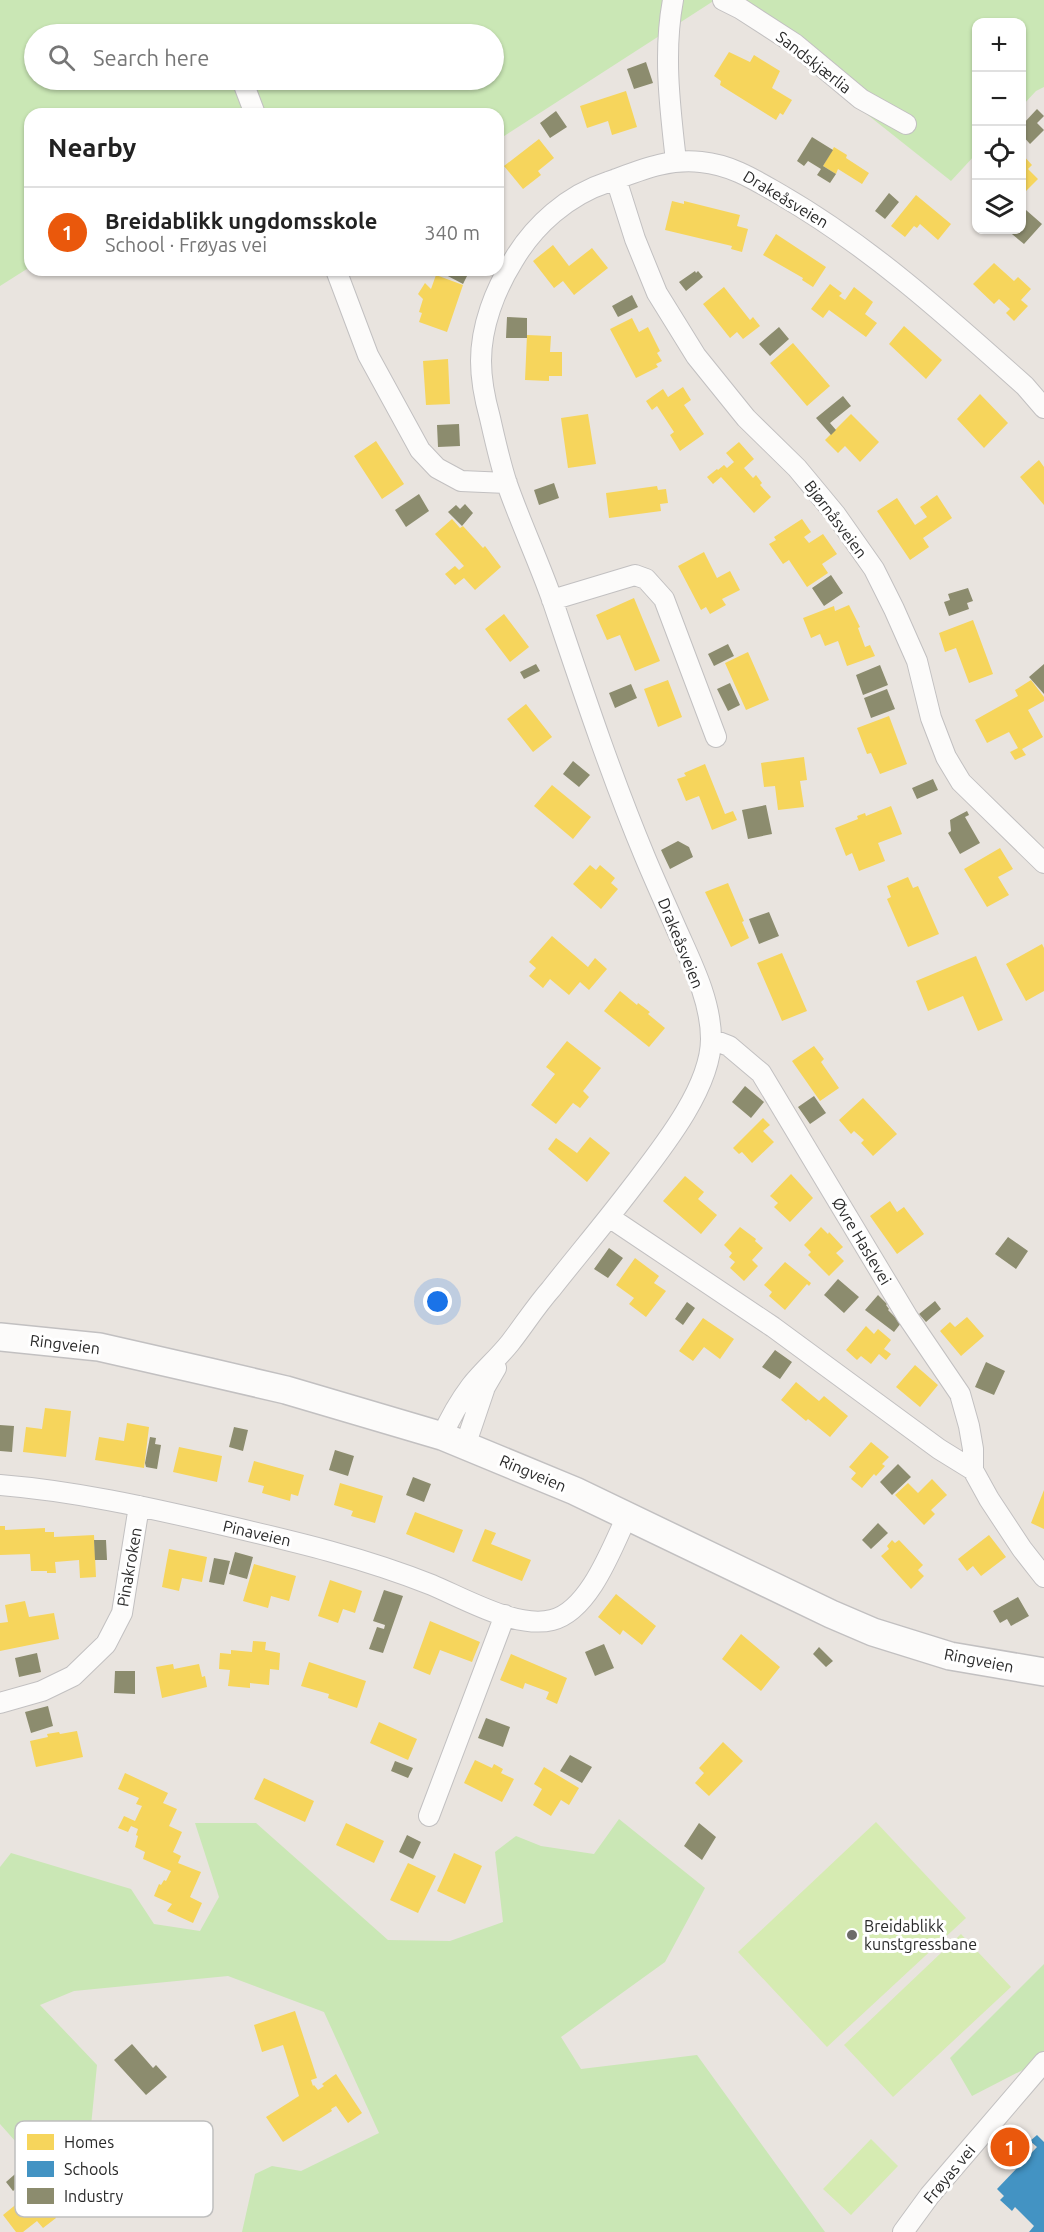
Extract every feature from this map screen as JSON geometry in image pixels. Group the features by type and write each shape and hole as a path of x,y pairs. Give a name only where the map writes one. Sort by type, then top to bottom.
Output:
{"main road":[{"name":"Ringveien","path":"0,1336 99,1347 209,1372 286,1390 453,1441 525,1469 873,1632 950,1656 1044,1672"}],"street":[{"path":"673,0 669,36 668,82 676,161"},
{"name":"Sandskjærlia","path":"723,0 795,44 861,99 906,124"},
{"path":"246,90 253,108"},
{"name":"Drakeåsveien","path":"453,1441 457,1405 507,1347 547,1293 609,1217 659,1153 686,1113 706,1066 711,1039 705,1005 694,967 644,854 618,788 569,655 552,600 507,483 483,390 481,360 485,327 495,295 524,242 541,224 569,201 594,186 653,165 676,161 704,162 740,171 810,211 873,255 942,312 1025,386 1044,408"},
{"name":"Bjørnåsveien","path":"616,179 635,239 657,293 696,356 746,418 797,468 836,515 874,569 917,661 931,718 946,757 961,782 1044,863"},
{"path":"338,276 368,355 420,450 437,468 461,481 507,483"},
{"path":"552,600 635,575 646,579 664,599 716,737"},
{"name":"Øvre Haslevei","path":"711,1039 729,1046 761,1073 907,1316 960,1394 973,1449 973,1470 1022,1549 1044,1577"},
{"name":"Øvre Haslevei","path":"609,1217 773,1327 939,1449 973,1470"},
{"name":"Pinaveien","path":"0,1485 48,1489 139,1506 323,1548 405,1574 505,1615 533,1623 554,1620 569,1611 588,1593 627,1516"},
{"name":"Pinakroken","path":"0,1703 42,1691 73,1676 106,1644 122,1613 139,1506"},
{"path":"429,1816 505,1615"},
{"name":"Frøyas vei","path":"903,2232 930,2195 1044,2062"}],"green space":[{"path":"0,0 715,0 504,136 504,108 24,108 24,271 0,286"},
{"path":"723,0 1044,0 1044,87 1036,91 1026,102 1026,18 972,18 972,158 951,181"},
{"path":"619,1819 705,1888 665,1962 561,2037 581,2069 697,2055 825,2232 242,2232 255,2174 272,2166 301,2171 379,2133 324,2012 228,1976 74,1991 40,2005 97,2065 91,2121 15,2121 15,2141 0,2124 0,1867 11,1853 131,1889 154,1924 200,1931 219,1897 195,1823 256,1823 388,1940 450,1941 503,1922 495,1852 516,1836 541,1846 594,1854"},
{"name":"Breidablikk kunstgressbane","path":"876,1822 966,1918 827,2047 738,1952"},
{"path":"961,1934 1011,1987 893,2097 844,2045"},
{"path":"1044,1964 1044,2059 972,2096 950,2058"},
{"path":"871,2139 898,2166 851,2215 823,2189"}],"building: Homes":[{"path":"729,52 750,62 754,55 780,71 772,88 792,100 783,115 780,113 776,120 720,85 721,81 714,76"},
{"path":"626,91 637,127 612,135 608,121 587,128 580,106"},
{"path":"539,139 554,158 538,171 541,175 523,189 504,166"},
{"path":"834,147 869,173 862,184 838,169 836,174 823,166"},
{"path":"1026,158 1032,165 1028,169 1038,179 1026,191"},
{"path":"916,195 951,224 938,240 920,224 917,228 914,226 905,237 891,226"},
{"path":"672,201 684,204 684,201 740,215 737,226 748,229 742,252 731,249 732,246 665,230"},
{"path":"776,234 826,267 813,287 802,280 803,278 763,255"},
{"path":"553,245 569,266 592,248 608,268 574,295 563,281 554,288 533,261"},
{"path":"994,263 1014,281 1018,277 1031,289 1021,300 1028,306 1014,321 1006,313 1010,309 999,299 994,304 973,284"},
{"path":"436,276 463,285 447,332 419,322 423,299 418,294 425,283 431,289"},
{"path":"830,284 842,293 839,296 845,300 854,287 873,302 865,314 877,323 866,337 829,310 823,318 811,309"},
{"path":"724,287 750,320 753,317 760,326 743,339 737,332 730,338 703,304"},
{"path":"632,318 639,332 648,327 660,351 657,353 662,361 656,364 658,367 636,378 610,329"},
{"path":"904,326 942,360 926,379 889,344"},
{"path":"527,335 551,336 550,352 562,352 562,376 549,376 549,381 525,380"},
{"path":"793,343 830,386 807,406 770,363"},
{"path":"448,359 450,404 426,405 423,361"},
{"path":"683,387 691,400 684,405 704,434 680,451 670,435 674,432 657,406 652,410 646,401 663,389 668,397"},
{"path":"980,394 1008,423 984,448 957,419"},
{"path":"588,414 596,464 568,468 561,418"},
{"path":"851,414 879,442 860,462 845,446 838,453 825,440"},
{"path":"376,441 404,484 382,499 354,456"},
{"path":"739,442 754,459 744,468 753,478 756,475 762,483 760,485 771,497 754,513 721,477 713,484 707,477 724,465 727,468 734,462 726,453"},
{"path":"1039,460 1044,467 1044,505 1020,477"},
{"path":"657,486 658,490 666,489 668,503 660,504 661,511 609,518 606,493"},
{"path":"937,495 952,518 923,538 929,547 910,560 877,511 897,498 915,525 927,517 920,507"},
{"path":"452,519 460,528 463,526 483,548 485,546 501,567 475,590 464,578 455,585 445,574 455,566 459,570 464,566 435,534"},
{"path":"802,519 811,532 804,537 809,543 823,534 837,554 822,564 828,573 807,587 789,560 783,564 769,544 776,540 774,537"},
{"path":"704,552 717,578 730,571 740,590 722,599 726,605 710,614 706,607 701,610 678,566"},
{"path":"634,598 660,661 635,671 620,635 607,640 596,615"},
{"path":"849,605 860,627 858,628 865,647 870,645 875,656 847,666 838,641 825,646 820,634 811,638 803,618 834,606 835,611"},
{"path":"504,614 529,647 510,662 485,629"},
{"path":"973,620 993,674 969,683 956,648 945,652 939,633"},
{"path":"748,652 769,700 746,710 725,663"},
{"path":"668,680 682,717 658,727 644,689"},
{"path":"1031,680 1044,697 1044,701 1028,710 1043,737 1022,749 1026,755 1015,760 1010,752 1018,748 1009,732 987,743 975,720 1018,696 1015,690"},
{"path":"526,704 552,737 533,752 507,719"},
{"path":"889,716 907,764 880,774 871,753 867,754 857,728"},
{"path":"804,757 807,780 800,781 804,807 778,810 775,786 764,787 761,763"},
{"path":"705,764 725,814 733,811 737,820 712,830 699,796 686,801 677,779 686,776 684,773"},
{"path":"552,785 591,817 573,839 534,806"},
{"path":"891,806 902,834 878,843 885,861 859,871 852,853 846,856 835,828 858,819 857,816 865,813 866,816"},
{"path":"1000,848 1013,869 998,877 1009,895 987,907 964,869"},
{"path":"590,865 596,870 600,865 615,878 611,883 618,889 601,909 573,884"},
{"path":"908,877 913,888 918,886 939,934 908,947 887,899 891,897 887,886"},
{"path":"728,883 749,938 731,947 705,892"},
{"path":"552,936 588,967 595,958 607,969 589,990 580,982 569,995 550,979 543,988 529,976 536,968 529,962"},
{"path":"1042,944 1044,948 1044,991 1026,1001 1006,964"},
{"path":"782,953 807,1011 782,1021 757,963"},
{"path":"976,956 1003,1020 978,1031 963,996 928,1011 916,981"},
{"path":"620,991 650,1012 648,1014 665,1028 649,1047 604,1011"},
{"path":"567,1041 601,1068 583,1091 589,1097 580,1108 573,1103 556,1124 531,1105 555,1074 546,1067"},
{"path":"814,1046 824,1059 821,1062 839,1088 820,1101 792,1061"},
{"path":"863,1098 897,1134 873,1156 861,1143 864,1140 854,1131 851,1134 839,1120"},
{"path":"763,1118 770,1125 763,1131 774,1142 752,1163 742,1152 739,1154 733,1148"},
{"path":"590,1137 610,1153 587,1182 548,1149 556,1138 577,1153"},
{"path":"791,1174 813,1198 790,1222 774,1207 778,1203 770,1196"},
{"path":"685,1176 704,1192 698,1199 717,1215 701,1234 663,1201"},
{"path":"890,1201 897,1212 904,1207 924,1234 897,1254 870,1216"},
{"path":"740,1227 756,1239 755,1241 763,1248 752,1260 758,1266 744,1281 730,1268 735,1262 729,1257 732,1253 724,1245"},
{"path":"821,1227 843,1247 836,1253 844,1261 829,1276 808,1255 811,1252 804,1245"},
{"path":"635,1258 659,1276 654,1283 666,1291 646,1317 629,1304 634,1298 616,1285"},
{"path":"785,1262 811,1283 809,1286 807,1284 785,1310 769,1296 772,1292 764,1285"},
{"path":"967,1317 984,1336 961,1356 940,1331 950,1322 955,1327"},
{"path":"703,1318 734,1339 720,1359 704,1347 693,1361 679,1351"},
{"path":"866,1326 874,1334 878,1329 891,1340 884,1349 891,1354 886,1360 879,1354 871,1364 861,1356 857,1360 846,1350"},
{"path":"915,1365 938,1385 920,1407 896,1387"},
{"path":"796,1382 819,1401 824,1396 848,1416 830,1437 781,1400"},
{"path":"45,1408 71,1411 66,1457 23,1452 26,1427 42,1429"},
{"path":"127,1423 149,1427 144,1468 95,1460 99,1437 124,1441"},
{"path":"871,1442 889,1457 882,1464 885,1466 876,1476 874,1474 862,1488 851,1479 856,1473 849,1467"},
{"path":"179,1447 222,1456 217,1482 173,1472"},
{"path":"254,1461 304,1475 298,1496 291,1494 290,1501 262,1493 264,1486 248,1482"},
{"path":"932,1479 947,1495 931,1510 935,1514 924,1525 895,1495 908,1483 918,1493"},
{"path":"340,1483 383,1496 375,1523 351,1516 353,1511 334,1505"},
{"path":"1044,1490 1044,1529 1031,1523"},
{"path":"415,1512 463,1530 454,1553 406,1534"},
{"path":"0,1526 5,1526 5,1530 45,1528 45,1532 54,1532 54,1537 94,1535 96,1577 80,1578 79,1560 55,1562 56,1573 47,1573 47,1571 31,1571 30,1554 0,1555"},
{"path":"485,1529 496,1533 491,1544 531,1560 522,1581 472,1561"},
{"path":"989,1535 1006,1557 981,1576 973,1566 967,1571 958,1559"},
{"path":"892,1540 895,1543 899,1540 923,1565 918,1570 924,1576 911,1589 881,1556 889,1549 887,1546"},
{"path":"169,1549 207,1557 202,1582 182,1578 179,1591 162,1587"},
{"path":"254,1564 296,1576 289,1601 271,1596 268,1608 243,1601"},
{"path":"330,1580 362,1591 355,1613 343,1609 338,1623 318,1616"},
{"path":"616,1594 656,1626 642,1645 623,1630 620,1635 598,1617"},
{"path":"25,1601 29,1617 54,1613 59,1639 0,1651 0,1623 8,1622 5,1605"},
{"path":"430,1621 480,1642 472,1662 440,1650 430,1675 413,1668"},
{"path":"741,1634 780,1667 761,1691 722,1659"},
{"path":"253,1641 266,1642 265,1650 280,1653 279,1670 270,1669 269,1685 250,1683 250,1688 228,1686 230,1670 219,1669 220,1653 231,1654 231,1650 252,1652"},
{"path":"511,1654 567,1678 557,1704 546,1699 549,1692 525,1683 523,1689 500,1680"},
{"path":"309,1662 366,1681 357,1708 328,1698 329,1694 301,1686"},
{"path":"173,1664 174,1669 199,1664 207,1687 162,1698 156,1667"},
{"path":"379,1722 417,1739 408,1760 370,1743"},
{"path":"77,1731 83,1757 36,1767 30,1741 48,1737 47,1734"},
{"path":"723,1742 743,1761 709,1796 695,1783 704,1773 699,1768"},
{"path":"475,1760 492,1768 494,1764 503,1769 501,1773 514,1779 502,1802 464,1783"},
{"path":"544,1767 579,1788 569,1805 561,1800 551,1816 533,1805 542,1789 534,1784"},
{"path":"125,1773 168,1793 163,1803 177,1809 169,1826 182,1832 173,1852 181,1856 178,1863 201,1872 190,1897 202,1903 193,1923 167,1911 172,1904 154,1896 159,1884 166,1881 171,1871 143,1859 145,1852 135,1847 138,1829 131,1826 128,1832 118,1828 124,1816 135,1821 142,1806 136,1804 139,1798 118,1789"},
{"path":"264,1778 314,1801 305,1822 254,1799"},
{"path":"346,1823 384,1841 374,1863 336,1845"},
{"path":"454,1853 482,1866 465,1904 437,1891"},
{"path":"408,1863 436,1876 418,1913 390,1900"},
{"path":"295,2011 317,2078 311,2080 313,2086 318,2090 324,2086 322,2084 336,2074 362,2113 348,2123 336,2106 331,2109 332,2111 283,2142 266,2117 299,2096 283,2045 262,2052 254,2025"},
{"path":"15,2205 15,2217 56,2218 43,2228 37,2221 23,2232 16,2232 3,2215"}],"building: Schools":[{"path":"1037,2135 1044,2142 1044,2232 1029,2232 1034,2226 1015,2207 1012,2211 1000,2200 1004,2196 997,2189 1037,2147 1030,2141"}],"building: Industry":[{"path":"646,62 653,83 634,89 627,69"},
{"path":"1037,109 1044,116 1037,123 1044,130 1030,144 1026,140 1026,121"},
{"path":"556,111 567,127 550,138 540,123"},
{"path":"812,137 833,150 823,166 836,174 830,183 817,175 821,169 808,161 804,166 797,161"},
{"path":"889,193 899,202 885,219 875,211"},
{"path":"1026,210 1042,224 1024,244 1012,234 1026,234"},
{"path":"695,271 703,277 686,291 679,282"},
{"path":"448,276 467,276 463,284"},
{"path":"632,295 638,307 618,317 612,306"},
{"path":"507,317 527,318 527,338 506,338"},
{"path":"779,327 789,339 770,356 759,344"},
{"path":"843,396 851,406 830,423 836,430 831,435 816,418"},
{"path":"459,424 460,446 438,447 437,425"},
{"path":"554,483 559,498 539,505 534,490"},
{"path":"419,494 429,511 406,527 395,510"},
{"path":"465,504 473,513 462,526 448,512 456,505 460,509"},
{"path":"831,575 843,593 824,606 812,588"},
{"path":"968,588 973,601 967,603 969,609 949,616 944,602 950,600 948,594"},
{"path":"728,644 734,656 714,666 708,654"},
{"path":"536,664 540,671 524,679 520,672"},
{"path":"1044,664 1044,694 1029,677"},
{"path":"880,665 888,685 863,695 856,675"},
{"path":"730,683 740,705 728,711 717,689"},
{"path":"631,684 637,698 615,708 609,693"},
{"path":"887,689 895,709 871,718 864,698"},
{"path":"573,761 590,775 579,787 563,774"},
{"path":"933,779 938,790 917,799 912,788"},
{"path":"766,805 772,834 748,839 742,810"},
{"path":"967,811 969,815 965,817 980,843 960,854 948,833 951,831 950,820"},
{"path":"678,841 689,847 693,857 670,869 661,850"},
{"path":"769,912 779,936 759,944 749,919"},
{"path":"745,1086 764,1102 751,1118 732,1102"},
{"path":"814,1096 826,1113 810,1124 798,1107"},
{"path":"1008,1237 1028,1251 1016,1269 995,1254"},
{"path":"609,1248 623,1258 608,1278 594,1269"},
{"path":"838,1279 859,1297 844,1313 824,1295"},
{"path":"878,1295 901,1323 894,1332 865,1310"},
{"path":"935,1301 941,1309 926,1322 919,1314"},
{"path":"687,1302 695,1308 683,1325 675,1319"},
{"path":"775,1350 792,1362 780,1379 762,1367"},
{"path":"986,1362 1005,1371 994,1395 975,1387"},
{"path":"0,1425 14,1426 12,1452 0,1451"},
{"path":"234,1427 248,1430 243,1451 229,1447"},
{"path":"150,1437 156,1438 155,1444 161,1445 157,1469 146,1467 145,1463"},
{"path":"335,1450 354,1456 348,1476 329,1470"},
{"path":"898,1464 911,1477 892,1495 880,1482"},
{"path":"413,1477 431,1484 424,1502 406,1495"},
{"path":"878,1523 888,1533 871,1549 862,1540"},
{"path":"94,1540 106,1540 107,1560 95,1560"},
{"path":"235,1552 253,1557 247,1579 229,1574"},
{"path":"214,1558 230,1561 224,1585 209,1582"},
{"path":"384,1590 403,1596 383,1653 369,1649 377,1627 384,1629 385,1625 373,1621"},
{"path":"1018,1597 1029,1616 1011,1626 1007,1619 1000,1623 993,1611"},
{"path":"604,1644 614,1668 595,1676 585,1652"},
{"path":"819,1647 833,1661 826,1667 813,1654"},
{"path":"37,1653 41,1672 19,1677 15,1658"},
{"path":"115,1671 135,1671 135,1694 114,1693"},
{"path":"48,1706 53,1726 31,1733 25,1712"},
{"path":"486,1718 510,1727 503,1747 478,1738"},
{"path":"570,1755 592,1767 582,1783 560,1771"},
{"path":"395,1761 413,1768 408,1778 391,1771"},
{"path":"699,1823 716,1837 702,1860 684,1846"},
{"path":"407,1835 421,1842 413,1859 399,1852"},
{"path":"132,2044 153,2068 156,2065 167,2077 146,2095 114,2060"},
{"path":"15,2174 13,2191 6,2182"}],"place":[{"name":"Breidablikk kunstgressbane","path":"852,1935"},
{"name":"Breidablikk ungdomsskole","path":"1010,2147"}]}
